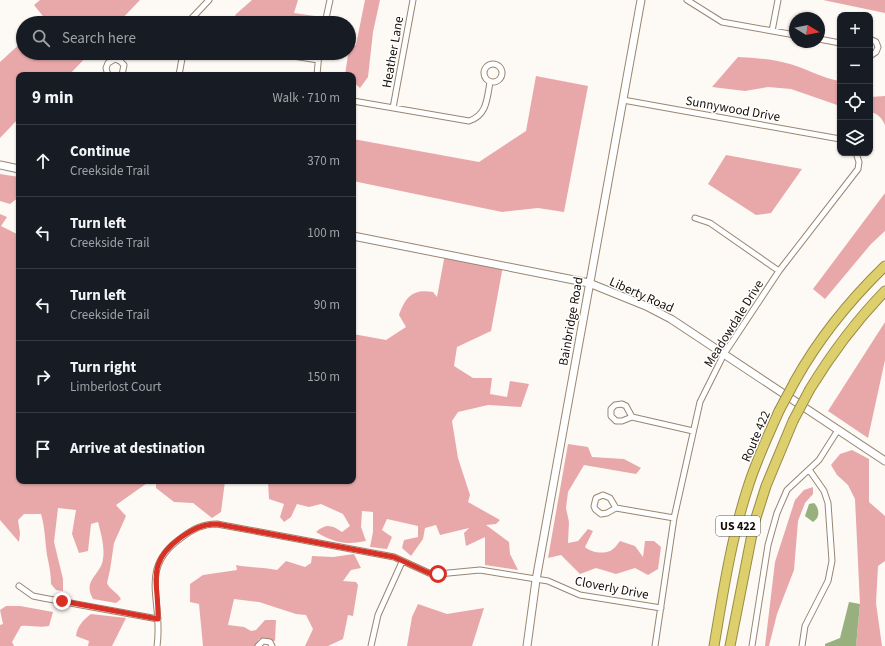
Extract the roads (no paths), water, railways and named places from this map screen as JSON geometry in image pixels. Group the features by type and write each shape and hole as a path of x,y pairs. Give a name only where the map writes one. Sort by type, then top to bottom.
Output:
{"highway":[{"name":"Route 422","path":"714,646 729,563 741,512 757,462 779,411 806,362 833,324 864,286 885,266"},
{"name":"US 422","path":"730,646 754,524 766,486 793,421 825,364 858,320 885,291"}],"street":[{"path":"194,16 209,0"},
{"path":"327,16 330,0"},
{"name":"Heather Lane","path":"393,108 412,0"},
{"name":"Bainbridge Road","path":"527,646 536,580 641,0"},
{"path":"687,0 722,22 789,34"},
{"path":"772,31 778,0"},
{"path":"825,40 837,42"},
{"path":"873,40 876,42 878,47 876,52 873,54"},
{"path":"107,72 106,68 108,63 115,60 120,61 124,66 123,72"},
{"path":"180,72 182,60"},
{"path":"317,72 318,60"},
{"path":"356,102 469,121 478,118 484,110 490,82"},
{"name":"Sunnywood Drive","path":"623,100 837,138"},
{"name":"Meadowdale Drive","path":"655,646 674,518 700,402 724,354 779,271 858,169 859,162 857,156"},
{"path":"0,165 16,168"},
{"path":"695,218 710,222 779,271"},
{"name":"Liberty Road","path":"356,237 589,284 660,313 884,459"},
{"path":"632,416 693,431"},
{"path":"752,646 764,567 773,525 787,490 792,484 810,471 838,430"},
{"path":"802,646 805,626 828,581 832,561 828,503 824,490 810,471"},
{"path":"616,508 610,498 603,495 596,498 594,502 595,509 601,514 607,513 616,508 674,518"},
{"name":"Cloverly Drive","path":"157,646 158,619 155,580 156,567 169,546 201,525 217,524 394,557 402,562 429,573 438,574 472,569 556,584 566,590 580,595 661,608"},
{"path":"371,646 378,615 402,562"},
{"path":"19,586 34,596 158,619"},
{"path":"258,646 263,641 270,642 272,646"}]}
